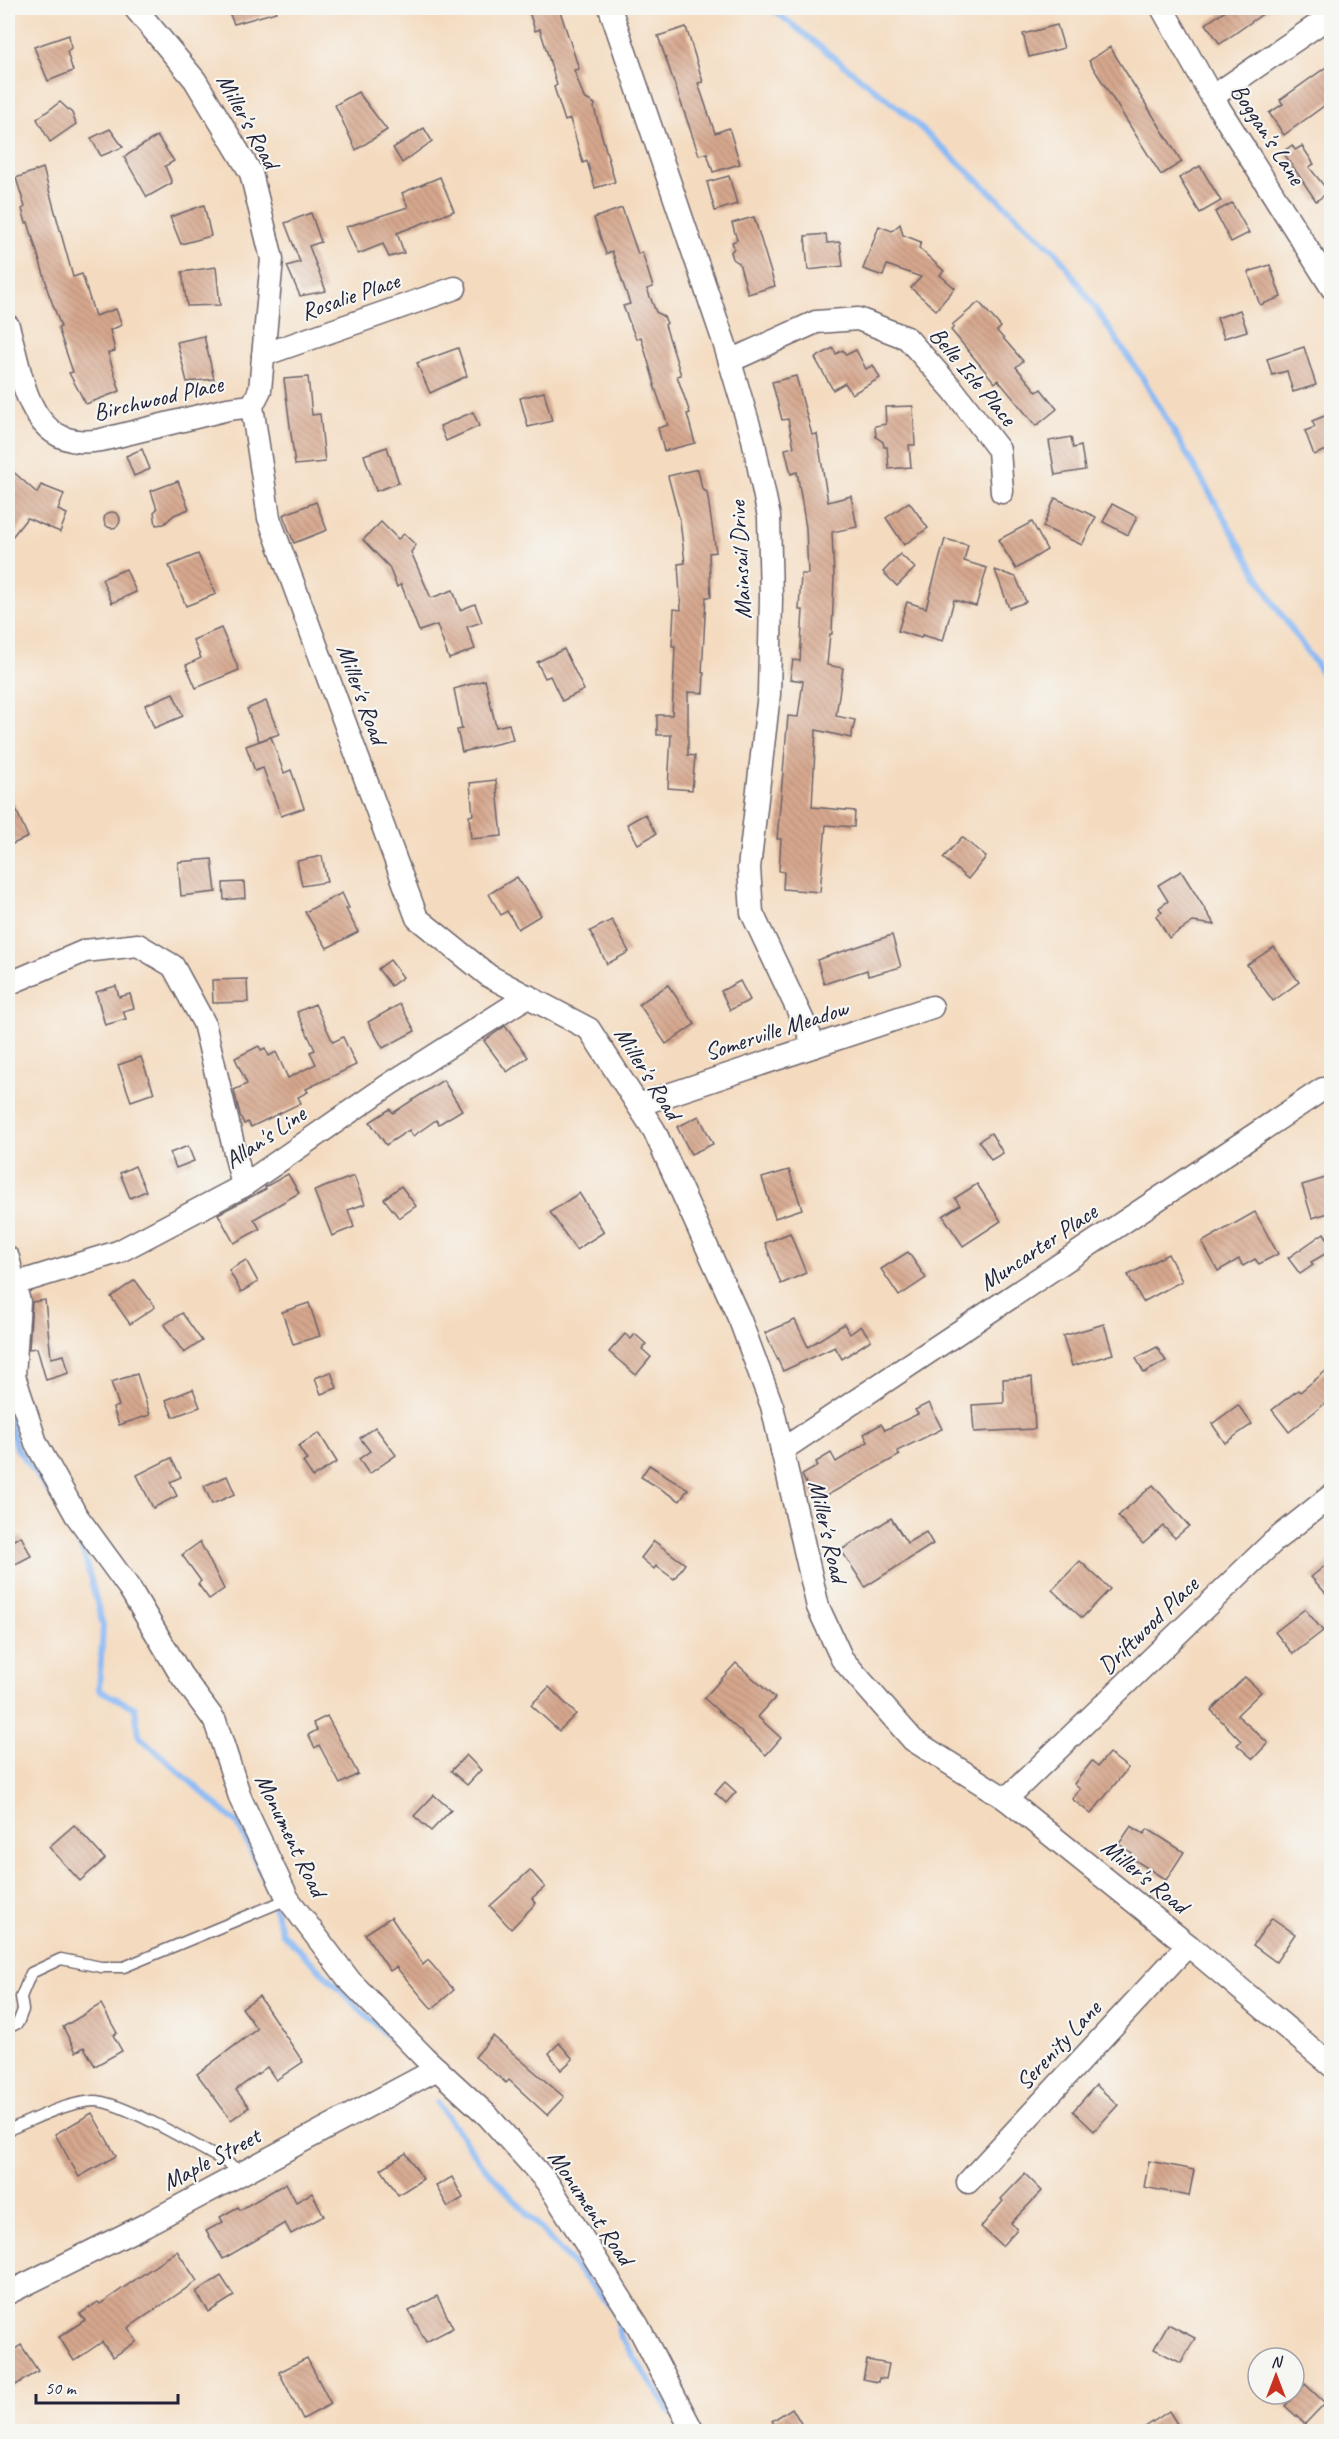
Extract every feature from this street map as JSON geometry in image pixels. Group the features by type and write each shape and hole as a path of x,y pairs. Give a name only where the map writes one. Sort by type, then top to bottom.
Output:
{"street":[{"name":"Miller's Road","path":"135,8 195,80 251,173 272,259 260,390 252,406 269,518 417,918 489,976 589,1029 654,1130 740,1320 772,1406 818,1607 842,1659 913,1740 1006,1799 1188,1945 1332,2066"},
{"name":"Mainsail Drive","path":"610,8 730,361 753,439 769,517 771,598 769,694 748,868 752,913 815,1046"},
{"name":"Boggan's Lane","path":"1162,8 1212,97 1332,288"},
{"path":"1212,97 1332,15"},
{"name":"Rosalie Place","path":"263,355 455,288"},
{"name":"Belle Isle Place","path":"730,361 816,322 858,320 907,338 954,390 999,450 1002,492"},
{"name":"Birchwood Place","path":"8,326 31,406 44,426 64,440 90,442 228,409 252,406"},
{"path":"8,984 85,951 127,946 138,945 173,966 204,1023 243,1186"},
{"name":"Allan's Line","path":"14,1284 118,1252 243,1186 390,1084 528,996"},
{"name":"Somerville Meadow","path":"638,1105 932,1007"},
{"name":"Muncarter Place","path":"782,1450 1323,1089"},
{"name":"Monument Road","path":"8,1258 19,1302 14,1376 36,1443 76,1515 130,1589 181,1675 215,1721 241,1800 288,1899 350,1982 487,2115 546,2182 638,2326 693,2432"},
{"name":"Driftwood Place","path":"1006,1799 1273,1542 1332,1495"},
{"name":"Serenity Lane","path":"968,2182 1188,1945"},
{"name":"Maple Street","path":"8,2293 145,2225 437,2068"}],"lane":[{"path":"8,2028 18,2024 23,2010 21,1997 31,1973 61,1959 101,1967 124,1967 288,1899"},
{"path":"8,2130 74,2104 97,2101 120,2106 244,2172"}],"building":[{"path":"227,8 275,8 276,12 234,24"},
{"path":"528,8 559,8 579,69 574,70 584,98 595,104 594,108 615,182 595,188 587,161 583,163 570,119 565,121 540,29 535,31"},
{"path":"1229,8 1271,8 1220,44 1206,24"},
{"path":"1057,25 1064,48 1029,57 1023,34"},
{"path":"686,27 703,82 698,83 715,133 729,128 740,164 713,172 707,153 699,155 658,36"},
{"path":"69,35 71,48 67,52 73,71 48,81 34,47"},
{"path":"1110,47 1182,162 1161,175 1089,61"},
{"path":"1332,63 1332,100 1284,135 1269,113 1283,104 1280,100"},
{"path":"358,92 387,130 356,150 335,105"},
{"path":"60,102 72,113 76,124 50,142 37,119"},
{"path":"424,128 432,141 402,163 393,148"},
{"path":"110,129 123,147 101,156 91,138"},
{"path":"157,136 174,161 165,166 172,183 147,197 124,157"},
{"path":"1292,145 1295,150 1302,146 1314,164 1309,167 1329,192 1316,201 1283,152"},
{"path":"1200,166 1221,201 1200,213 1179,178"},
{"path":"43,168 73,277 82,274 95,316 116,309 122,325 110,330 115,351 108,353 120,391 86,404 69,373 73,372 58,328 61,327 46,286 28,222 26,223 22,209 25,207 16,178"},
{"path":"729,176 737,204 715,211 707,182"},
{"path":"440,177 454,211 397,233 404,253 389,257 383,244 358,254 346,227 408,207 402,193"},
{"path":"1232,203 1249,233 1231,242 1215,212"},
{"path":"204,205 211,236 181,244 170,217"},
{"path":"622,208 638,254 642,252 653,287 647,289 656,312 664,317 667,323 665,325 681,375 677,376 690,413 687,414 695,443 664,451 658,428 668,425 641,337 636,339 623,306 630,304 612,251 606,254 594,218"},
{"path":"311,213 321,242 309,246 326,291 300,296 287,266 300,262 285,223"},
{"path":"754,217 775,286 748,294 739,263 733,259 731,252 734,248 732,242 737,240 732,223"},
{"path":"900,224 903,235 921,242 919,248 944,271 940,275 955,288 936,310 911,288 921,277 887,265 883,276 863,269 879,226 892,231"},
{"path":"826,234 827,243 840,242 843,266 808,270 805,236"},
{"path":"1270,265 1281,297 1260,305 1248,272"},
{"path":"216,267 220,305 187,306 182,272"},
{"path":"979,302 1001,327 997,331 1023,361 1016,367 1037,392 1041,389 1057,409 1036,426 998,380 995,383 951,330 954,327 952,325"},
{"path":"1240,310 1247,331 1224,338 1217,318"},
{"path":"204,336 214,379 187,382 177,342"},
{"path":"1304,347 1316,385 1293,392 1287,371 1272,375 1267,359"},
{"path":"458,348 467,376 430,393 417,363"},
{"path":"833,348 836,354 843,350 846,355 856,350 866,369 873,365 880,378 852,394 845,383 833,390 815,358"},
{"path":"796,376 812,435 817,434 828,502 851,496 857,527 832,532 834,577 832,634 830,634 827,665 843,668 836,716 855,720 851,738 816,730 812,807 855,811 854,827 826,825 820,892 783,889 784,872 779,871 781,839 777,839 788,716 798,717 803,681 790,679 793,660 800,661 803,610 799,610 801,574 808,574 806,528 797,472 791,474 785,449 794,447 788,419 782,420 772,382"},
{"path":"308,377 312,415 320,414 325,462 295,465 284,379"},
{"path":"544,392 552,421 528,427 520,398"},
{"path":"913,406 915,445 909,445 911,467 889,469 887,447 884,447 883,442 876,437 875,426 886,424 885,407"},
{"path":"473,412 479,426 446,441 440,426"},
{"path":"1332,413 1332,448 1314,455 1305,431 1315,427 1312,421"},
{"path":"1071,437 1073,448 1081,446 1085,470 1055,475 1049,441"},
{"path":"387,447 399,483 376,491 364,455"},
{"path":"142,449 150,469 134,476 126,456"},
{"path":"8,467 37,493 41,485 64,494 58,510 67,514 60,532 27,518 8,542"},
{"path":"698,469 702,489 707,492 716,552 709,553 711,597 706,597 703,693 688,692 688,755 695,756 692,790 668,788 671,735 657,735 657,715 672,715 674,609 681,610 678,564 685,563 680,521 668,476"},
{"path":"178,481 189,509 174,515 164,524 156,525 154,512 157,509 151,491"},
{"path":"1055,498 1096,517 1082,545 1043,527"},
{"path":"316,502 327,530 294,543 283,515"},
{"path":"909,502 928,528 904,545 886,518"},
{"path":"1112,504 1137,517 1128,535 1103,522"},
{"path":"112,512 120,520 112,528 104,520"},
{"path":"381,522 398,539 404,534 416,545 411,552 431,598 453,590 460,610 475,604 482,622 467,627 475,649 449,659 437,625 419,631 401,584 397,587 389,567 363,540"},
{"path":"1032,522 1047,550 1016,569 998,540"},
{"path":"945,539 968,545 964,561 987,568 976,606 954,600 943,641 922,635 921,638 898,631 907,602 926,608"},
{"path":"198,554 216,594 186,606 169,566"},
{"path":"900,554 915,568 897,586 883,572"},
{"path":"126,569 136,592 112,603 102,579"},
{"path":"995,570 1016,577 1026,602 1009,608"},
{"path":"221,628 239,670 196,688 186,665 201,658 193,640"},
{"path":"564,649 584,690 562,701 550,676 545,678 537,662"},
{"path":"485,680 496,727 509,724 513,740 462,752 457,730 462,729 454,689"},
{"path":"173,693 183,716 154,728 145,705"},
{"path":"266,701 279,734 259,741 247,709"},
{"path":"271,737 284,773 291,770 304,808 281,816 263,768 255,771 246,746"},
{"path":"496,780 502,836 471,839 469,816 473,815 470,783"},
{"path":"8,791 28,837 8,846"},
{"path":"645,814 656,834 638,844 627,824"},
{"path":"962,837 986,857 968,879 943,858"},
{"path":"322,856 327,882 302,886 297,861"},
{"path":"212,859 216,892 181,896 178,862"},
{"path":"1181,871 1215,925 1193,922 1169,938 1156,916 1162,912 1159,908 1168,901 1158,885"},
{"path":"517,877 541,915 518,929 507,911 501,915 489,894"},
{"path":"244,882 245,898 224,900 223,883"},
{"path":"342,893 349,908 346,909 358,932 327,948 305,912"},
{"path":"612,920 629,952 607,964 590,931"},
{"path":"892,935 901,967 868,976 867,970 824,984 817,960"},
{"path":"1274,947 1299,982 1273,1001 1247,965"},
{"path":"390,960 403,977 391,986 378,969"},
{"path":"247,979 248,1002 213,1003 212,980"},
{"path":"740,981 750,1000 730,1010 721,991"},
{"path":"668,985 695,1024 666,1044 639,1004"},
{"path":"116,986 119,997 130,994 134,1008 123,1011 126,1019 105,1025 96,992"},
{"path":"315,1004 333,1042 343,1037 356,1065 306,1089 308,1092 298,1097 301,1103 251,1127 248,1122 244,1124 234,1090 247,1084 235,1058 259,1046 261,1050 265,1048 269,1056 276,1052 288,1078 316,1064 310,1052 315,1050 297,1012"},
{"path":"400,1004 415,1031 383,1048 368,1022"},
{"path":"505,1026 528,1057 507,1072 484,1041"},
{"path":"141,1057 154,1093 131,1101 118,1065"},
{"path":"443,1080 462,1110 439,1124 436,1120 413,1136 409,1130 386,1145 370,1122 390,1109 393,1113"},
{"path":"699,1116 713,1144 691,1154 677,1127"},
{"path":"991,1133 1003,1153 991,1160 979,1141"},
{"path":"188,1146 194,1161 176,1168 170,1153"},
{"path":"135,1166 146,1191 130,1198 120,1173"},
{"path":"789,1170 802,1209 775,1218 762,1178"},
{"path":"288,1174 299,1193 254,1219 260,1229 234,1243 218,1214 266,1189 265,1187"},
{"path":"354,1176 365,1204 348,1210 354,1227 332,1236 314,1191"},
{"path":"1332,1176 1332,1212 1312,1218 1302,1185"},
{"path":"977,1184 1001,1221 963,1246 943,1216 960,1205 955,1198"},
{"path":"401,1186 416,1206 399,1218 384,1199"},
{"path":"579,1193 604,1232 576,1250 550,1212"},
{"path":"1255,1212 1278,1254 1259,1264 1255,1259 1243,1266 1239,1259 1218,1271 1202,1242"},
{"path":"790,1233 806,1273 781,1284 765,1243"},
{"path":"1324,1233 1332,1250 1311,1262 1313,1265 1300,1274 1288,1258"},
{"path":"908,1252 926,1278 899,1296 881,1269"},
{"path":"1168,1254 1182,1281 1143,1302 1128,1275"},
{"path":"246,1260 258,1282 241,1292 229,1270"},
{"path":"135,1280 155,1307 130,1324 111,1297"},
{"path":"45,1300 51,1358 64,1355 69,1373 46,1380 37,1348 29,1349 32,1302"},
{"path":"309,1303 320,1336 293,1344 282,1312"},
{"path":"182,1313 202,1341 184,1353 164,1325"},
{"path":"795,1320 808,1347 844,1324 850,1334 861,1326 871,1340 842,1359 835,1347 783,1371 765,1333"},
{"path":"1104,1324 1113,1354 1072,1366 1063,1336"},
{"path":"625,1334 631,1339 635,1334 646,1344 642,1349 651,1357 636,1375 609,1352"},
{"path":"1157,1347 1166,1361 1144,1373 1136,1358"},
{"path":"1332,1366 1332,1398 1289,1432 1272,1410 1298,1390 1300,1392"},
{"path":"331,1372 337,1388 321,1394 315,1378"},
{"path":"137,1374 150,1415 119,1425 113,1408 119,1406 111,1382"},
{"path":"1032,1377 1035,1429 974,1432 972,1405 1004,1403 1003,1379"},
{"path":"193,1389 200,1407 173,1417 166,1400"},
{"path":"929,1403 942,1429 897,1451 900,1455 815,1502 802,1475 818,1466 816,1462 831,1453 836,1462 868,1442 864,1434 881,1424 885,1430 918,1414 915,1410"},
{"path":"1238,1405 1252,1424 1225,1443 1212,1424"},
{"path":"375,1427 396,1455 369,1474 359,1459 370,1451 360,1438"},
{"path":"319,1433 337,1462 313,1477 303,1462 307,1460 298,1446"},
{"path":"171,1458 181,1477 170,1482 177,1496 153,1508 137,1475"},
{"path":"649,1465 688,1489 680,1501 641,1477"},
{"path":"227,1476 235,1494 212,1504 204,1486"},
{"path":"1153,1485 1189,1526 1175,1538 1163,1526 1143,1544 1118,1516"},
{"path":"891,1518 907,1543 926,1532 933,1544 865,1587 841,1550"},
{"path":"21,1536 31,1556 8,1568 8,1543"},
{"path":"654,1541 685,1564 674,1579 656,1566 654,1569 641,1558"},
{"path":"200,1542 224,1589 209,1599 198,1584 201,1581 182,1555"},
{"path":"1332,1560 1332,1600 1311,1577"},
{"path":"1080,1561 1110,1589 1082,1618 1052,1590"},
{"path":"1305,1609 1323,1631 1293,1654 1275,1632"},
{"path":"736,1663 775,1698 758,1717 781,1738 766,1755 704,1698"},
{"path":"1245,1677 1261,1692 1237,1715 1268,1743 1253,1759 1237,1745 1241,1741 1211,1710"},
{"path":"549,1687 576,1714 559,1731 531,1705"},
{"path":"327,1716 358,1774 340,1784 319,1745 315,1748 308,1735 317,1730 313,1723"},
{"path":"1109,1753 1128,1768 1091,1814 1072,1799 1080,1789 1074,1784 1092,1761 1098,1766"},
{"path":"466,1755 481,1770 467,1785 451,1771"},
{"path":"725,1782 736,1792 726,1803 715,1793"},
{"path":"434,1795 451,1810 431,1831 414,1816"},
{"path":"74,1825 105,1859 80,1881 49,1847"},
{"path":"1131,1826 1144,1834 1148,1829 1184,1852 1166,1880 1130,1857 1132,1853 1119,1844"},
{"path":"530,1870 545,1887 532,1898 536,1903 511,1929 490,1906"},
{"path":"391,1917 423,1965 428,1960 454,1990 432,2009 396,1967 390,1971 365,1934"},
{"path":"1272,1918 1295,1934 1276,1962 1253,1945"},
{"path":"259,1996 303,2062 276,2080 267,2067 236,2090 249,2107 231,2120 197,2074 257,2029 242,2008"},
{"path":"101,2004 117,2033 113,2035 122,2051 95,2066 84,2047 76,2052 63,2027"},
{"path":"493,2036 564,2097 547,2115 509,2080 506,2083 475,2057"},
{"path":"559,2043 573,2059 561,2070 549,2053"},
{"path":"1096,2085 1118,2105 1094,2131 1073,2111"},
{"path":"92,2113 116,2156 79,2177 55,2134"},
{"path":"406,2153 423,2179 398,2195 381,2169"},
{"path":"1149,2161 1194,2170 1189,2196 1144,2187"},
{"path":"1025,2174 1042,2191 1011,2223 1017,2229 1002,2246 981,2227 1003,2201 1001,2199"},
{"path":"452,2177 463,2198 448,2207 436,2186"},
{"path":"286,2183 296,2202 312,2193 324,2216 291,2234 285,2223 223,2259 206,2231 223,2222 220,2217 238,2207 240,2210"},
{"path":"177,2251 197,2281 128,2328 137,2341 113,2357 102,2342 74,2361 59,2337 85,2320 80,2314 98,2302 100,2304"},
{"path":"221,2276 234,2296 209,2312 196,2292"},
{"path":"437,2296 453,2328 426,2342 409,2311"},
{"path":"1168,2324 1195,2338 1181,2363 1154,2349"},
{"path":"21,2345 38,2371 8,2390 8,2354"},
{"path":"307,2358 331,2404 303,2419 279,2372"},
{"path":"867,2360 889,2364 886,2379 879,2378 878,2382 863,2379"},
{"path":"1306,2385 1325,2403 1305,2424 1285,2406 1306,2406"},
{"path":"792,2408 806,2432 779,2432 772,2421"},
{"path":"1169,2411 1182,2432 1138,2432"}],"waterway":[{"path":"771,8 901,110 1058,254 1142,377 1276,607 1332,687"},
{"path":"8,1416 16,1447 58,1504"},
{"path":"66,1518 84,1554 103,1626 99,1690 135,1708 139,1736 238,1824 268,1887 282,1933 401,2049"},
{"path":"437,2103 482,2164 614,2310 620,2336 672,2414"}]}
